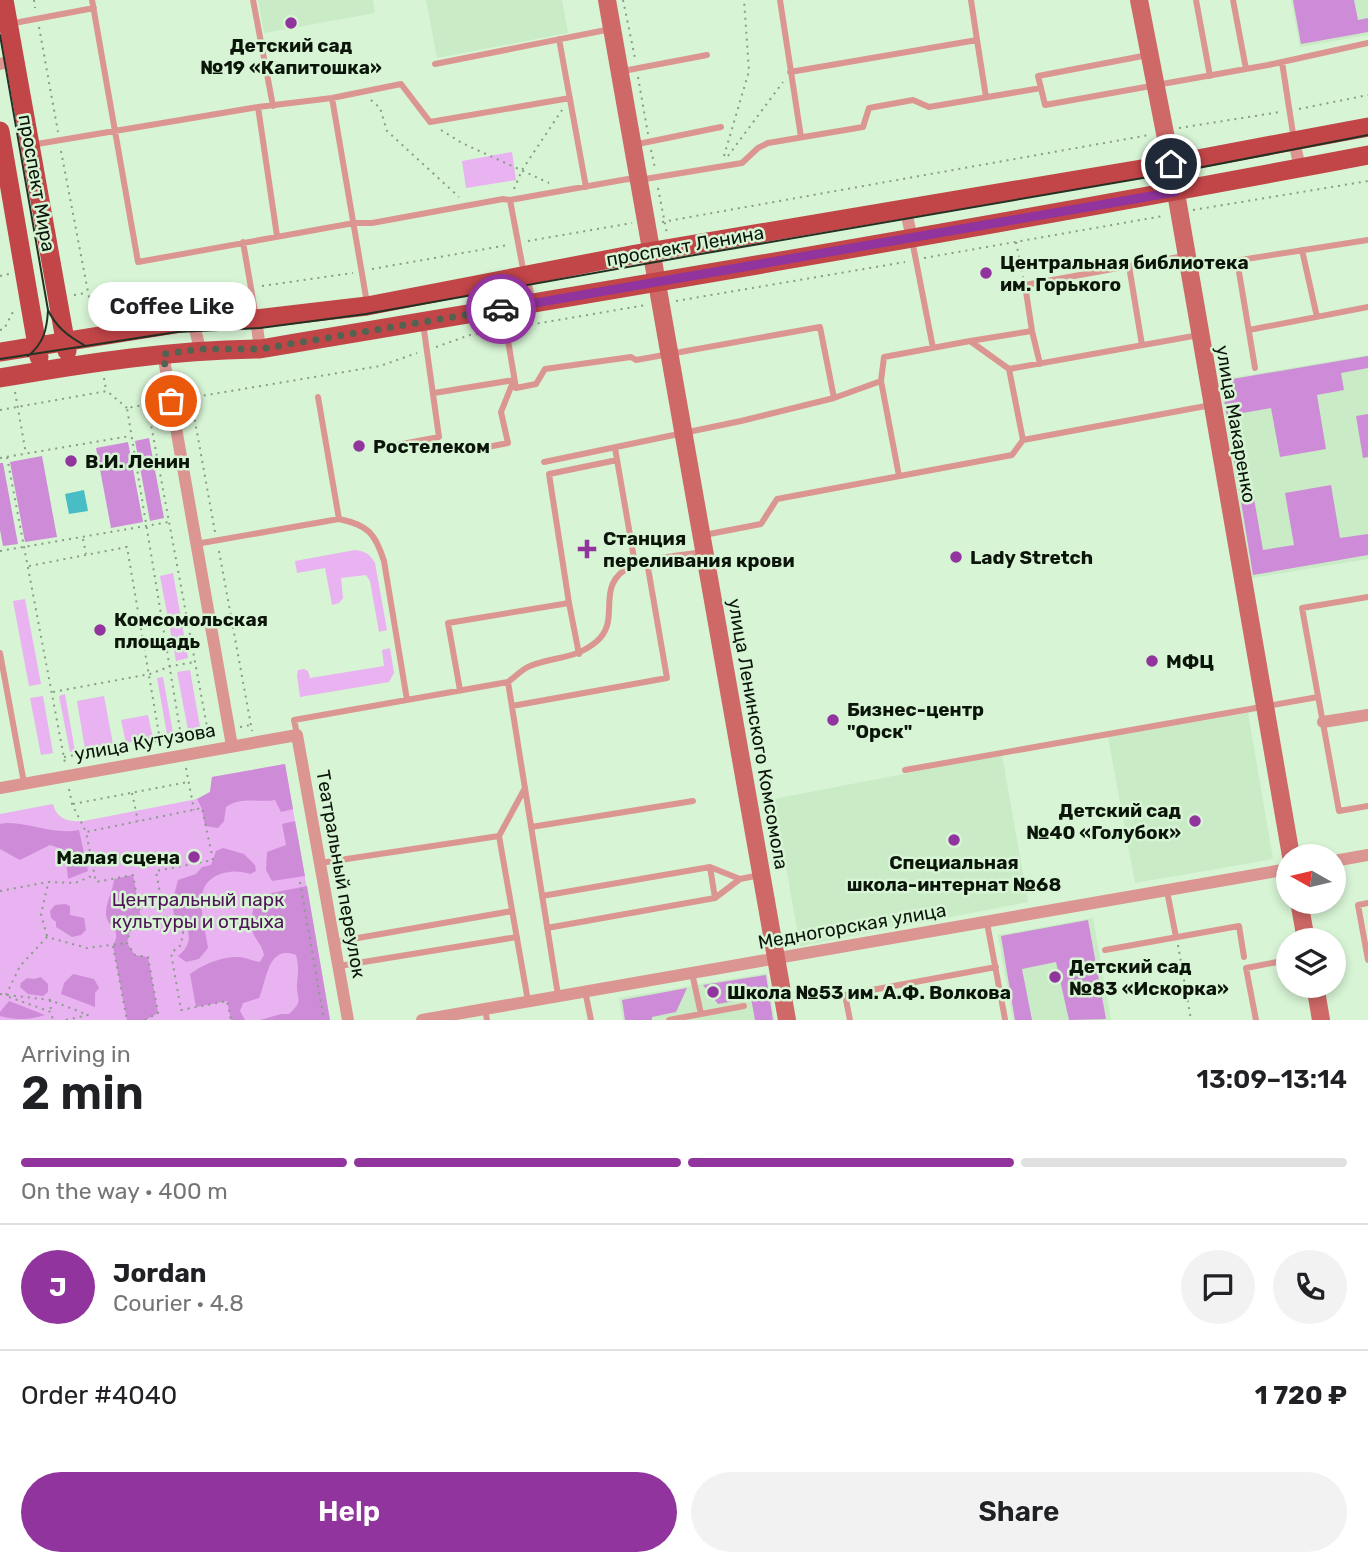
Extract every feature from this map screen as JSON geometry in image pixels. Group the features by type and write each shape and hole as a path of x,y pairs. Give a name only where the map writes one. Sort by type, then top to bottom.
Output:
{"main road":[{"name":"проспект Мира","path":"4,0 7,63 30,145 70,366"},
{"name":"проспект Ленина","path":"0,352 193,321 256,319 367,306 651,251 1171,164 1368,127"},
{"name":"проспект Мира","path":"2,140 41,371"},
{"name":"проспект Ленина","path":"0,378 200,349 260,349 912,239 1368,155"}],"street":[{"name":"улица Ленинского Комсомола","path":"607,0 787,1020"},
{"name":"улица Макаренко","path":"1139,0 1156,85 1172,130 1171,164 1186,262 1289,844"},
{"path":"2,140 30,145"},
{"path":"1294,141 1300,168"},
{"path":"905,208 912,239"},
{"path":"524,275 530,304"},
{"path":"498,280 503,309"},
{"path":"419,296 423,322"},
{"path":"367,306 370,330"},
{"path":"256,319 260,349"},
{"path":"193,321 200,349"},
{"path":"163,354 232,746"},
{"path":"1323,722 1368,715"},
{"name":"улица Кутузова","path":"0,788 297,735"},
{"name":"Театральный переулок","path":"297,735 348,1020"},
{"path":"1346,859 1368,855"},
{"name":"Медногорская улица","path":"422,1020 486,1015 528,1001 585,990 987,923 1276,871"},
{"path":"1317,998 1321,1020"}],"lane":[{"path":"92,0 138,262 503,198 510,200 628,179 639,180 742,163 758,148 768,143 863,127 869,108 913,100 929,107 1041,88"},
{"path":"253,0 273,106"},
{"path":"779,0 801,137"},
{"path":"971,0 986,97"},
{"path":"1196,0 1210,76"},
{"path":"1233,0 1246,69"},
{"path":"4,24 94,8"},
{"path":"435,64 612,29"},
{"path":"559,39 586,187"},
{"path":"790,72 977,40"},
{"path":"1150,55 1038,76 1045,106 1282,62 1368,43"},
{"path":"620,72 707,55"},
{"path":"1282,62 1294,141"},
{"path":"30,145 258,107 332,98 401,84 430,122 570,98"},
{"path":"332,98 367,306"},
{"path":"258,107 277,236"},
{"path":"632,145 721,127"},
{"path":"510,200 524,275"},
{"path":"912,239 933,348"},
{"path":"1040,364 1025,285 1129,266 1237,260 1368,240"},
{"path":"243,242 256,319"},
{"path":"1302,250 1317,317"},
{"path":"1237,260 1255,368"},
{"path":"1129,266 1142,345"},
{"path":"1249,330 1368,307"},
{"path":"503,309 516,388 536,384 545,369 631,357 636,360 820,327 834,398"},
{"path":"381,448 439,437 423,322"},
{"path":"899,476 881,381 884,357 1032,331"},
{"path":"1009,369 1199,335"},
{"path":"970,341 1009,369 1023,440"},
{"path":"434,393 514,380"},
{"path":"467,450 508,443 501,412 514,380"},
{"path":"544,462 834,398 881,381"},
{"path":"318,397 339,519"},
{"path":"297,735 294,720 508,682 529,666 579,654 598,640 609,621 610,585 621,572 635,564 761,524 777,499 1012,455 1023,440 1211,405"},
{"path":"615,448 635,564"},
{"path":"579,654 549,474 617,460"},
{"path":"196,544 339,519 360,523 377,539 384,561 407,700"},
{"path":"512,706 667,678 647,562"},
{"path":"1368,597 1302,608 1339,811 1368,806"},
{"path":"460,690 448,623 569,603"},
{"path":"0,653 24,783"},
{"path":"508,682 558,995"},
{"path":"905,770 1318,697"},
{"path":"525,788 499,836 528,1001"},
{"path":"531,827 694,800"},
{"path":"320,863 499,836"},
{"path":"542,896 710,867 740,879"},
{"path":"710,867 715,898"},
{"path":"547,928 715,898 740,879 761,875"},
{"path":"1167,890 1177,937"},
{"path":"1368,903 1358,905 1368,960"},
{"path":"334,942 512,911"},
{"path":"987,923 1005,1019 997,1020"},
{"path":"1105,950 1239,926 1244,957"},
{"path":"338,966 517,937"},
{"path":"1256,1020 1246,968 1276,962"},
{"path":"850,1020 845,995 996,967"},
{"path":"692,973 701,1014"},
{"path":"585,990 591,1020"},
{"path":"669,1020 744,1006"}],"path":[{"path":"721,166 749,71 744,0"},
{"path":"721,166 790,72"},
{"path":"362,92 380,108 387,131 468,205"},
{"path":"364,271 633,223 647,225 1368,95"},
{"path":"510,200 522,170 570,98"},
{"path":"430,122 462,143 566,190"},
{"path":"1016,241 1025,285"},
{"path":"87,292 92,313 351,273"},
{"path":"0,276 11,274"},
{"path":"0,330 4,329 16,305"},
{"path":"0,411 107,391 127,408"},
{"path":"191,398 254,743"},
{"path":"7,457 64,757 208,732 147,403"},
{"path":"0,458 131,436"},
{"path":"0,551 170,522"},
{"path":"83,537 86,555"},
{"path":"27,566 127,547 160,741"},
{"path":"51,692 150,674 196,661"},
{"path":"145,1020 158,1013 148,957 135,955 127,943 130,930 142,924 133,875 96,882 86,832 72,804 188,782 194,810"},
{"path":"132,792 138,821"},
{"path":"86,832 202,808 212,860 156,871 165,921 174,922 183,932 181,945 171,953 181,1010 227,1001 231,1020"},
{"path":"0,891 48,882 75,883 94,875"},
{"path":"47,937 41,914 48,882"},
{"path":"300,882 324,1020"},
{"path":"47,937 87,948 127,943"},
{"path":"0,1001 6,995 20,966 47,937"},
{"path":"1177,937 1191,1020"},
{"path":"113,946 127,1020"},
{"path":"0,994 50,1000 88,1015 90,1020"},
{"path":"6,995 51,1012"},
{"path":"50,1000 53,1020"},
{"path":"66,1020 88,1015"}],"shaded area":[{"name":"Детский сад №19 «Капитошка»","path":"258,0 373,0 375,13 264,33"},
{"path":"426,0 562,0 568,33 437,58"},
{"path":"1291,0 1368,0 1368,35 1300,47"},
{"path":"1368,355 1368,559 1252,578 1219,380"},
{"name":"Детский сад №40 «Голубок»","path":"1248,713 1273,859 1135,883 1108,737"},
{"path":"1002,755 1028,902 800,946 774,799"},
{"name":"Детский сад №83 «Искорка»","path":"1093,918 1111,1020 1013,1020 998,935"},
{"name":"Школа №53 им. А.Ф. Волкова","path":"767,973 775,1020 623,1020 619,998"}],"green space":[{"path":"1293,0 1354,0 1358,20 1368,18 1368,32 1301,44"},
{"path":"512,152 516,180 466,188 462,161"},
{"path":"1368,356 1368,368 1341,373 1344,390 1317,395 1326,449 1280,457 1271,408 1237,414 1248,476 1237,478 1221,381"},
{"path":"1368,414 1368,457 1363,458 1356,416"},
{"path":"149,438 164,518 150,521 135,441"},
{"path":"128,442 143,522 111,528 96,448"},
{"path":"42,456 57,537 25,542 10,462"},
{"path":"0,463 3,463 18,544 3,546 0,530"},
{"path":"1331,485 1340,538 1368,534 1368,555 1253,575 1239,489 1252,487 1263,550 1294,545 1285,493"},
{"path":"355,550 367,554 375,563 387,630 379,632 370,581 366,575 341,578 343,598 332,605 325,568 297,573 295,561"},
{"path":"173,573 188,658 176,661 160,576"},
{"path":"25,599 41,684 29,686 13,601"},
{"path":"390,648 394,673 389,682 300,697 298,670 308,671 310,678 384,666 382,650"},
{"path":"190,670 200,727 188,730 177,672"},
{"path":"163,677 173,733 167,734 157,678"},
{"path":"65,694 75,751 70,752 59,696"},
{"path":"43,696 53,753 41,755 30,698"},
{"path":"104,696 113,744 85,749 77,701"},
{"path":"148,715 153,738 126,743 121,720"},
{"name":"Центральный парк культуры и отдыха","path":"285,764 330,1020 0,1020 0,814 53,804 57,814 64,819 84,821 197,799 210,792 212,777"},
{"path":"285,764 293,809 281,812 275,800 238,802 226,807 224,821 218,828 205,826 197,799 210,792 212,777"},
{"path":"295,821 305,876 272,881 266,870 267,852 286,845 282,824"},
{"path":"0,824 60,831 79,830 88,871 68,879 65,850 50,845 20,860 0,849"},
{"path":"223,848 244,854 255,865 256,871 250,874 227,872 207,883 202,916 208,948 199,959 186,962 178,956 187,946 189,935 184,924 174,915 172,903 178,880 211,865 216,851"},
{"path":"133,875 142,924 130,931 127,943 135,955 148,957 158,1013 145,1020 127,1020 113,946 116,935 106,914 114,879"},
{"path":"307,886 330,1020 260,1020 289,1014 298,1002 296,955 286,953 274,959 259,998 243,1003 240,1011 245,1020 231,1020 227,1001 196,1007 190,974 219,960 238,957 260,962 264,955 252,929 256,896"},
{"path":"55,905 70,906 70,915 84,918 86,930 81,935 72,937 56,927 56,922 51,918 50,911"},
{"name":"Детский сад №83 «Искорка»","path":"1088,920 1106,1019 1069,1020 1056,962 1022,969 1032,1020 1015,1020 1001,936"},
{"path":"73,974 94,979 99,988 95,993 95,1007 61,994 64,983"},
{"path":"766,975 773,1020 755,1020 751,998 718,1004 703,985"},
{"path":"41,977 48,984 48,992 43,996 28,994 20,987 27,978"},
{"path":"687,988 676,1012 652,1017 652,1020 625,1020 622,1000"},
{"path":"9,1001 45,1015 23,1019 0,1016"}],"water":[{"path":"84,490 88,511 69,514 65,494"}],"tram line":[{"path":"0,35 48,310 44,335 28,356"},
{"path":"0,359 177,332 260,328 366,314 1172,173 1368,135"},
{"path":"48,310 63,330 84,345"}],"way so far":[{"path":"171,401 163,354 200,349 260,349 501,309"}],"place":[{"name":"Детский сад №19 «Капитошка»","path":"291,23"},
{"name":"Центральная библиотека им. Горького","path":"986,273"},
{"name":"Coffee Like","path":"171,401"},
{"name":"Ростелеком","path":"359,446"},
{"name":"В.И. Ленин","path":"71,461"},
{"name":"Станция переливания крови","path":"587,549"},
{"name":"Lady Stretch","path":"956,557"},
{"name":"Комсомольская площадь","path":"100,630"},
{"name":"МФЦ","path":"1152,661"},
{"name":"Бизнес-центр \"Орск\"","path":"833,720"},
{"name":"Детский сад №40 «Голубок»","path":"1195,821"},
{"name":"Специальная школа-интернат №68","path":"954,840"},
{"name":"Малая сцена","path":"194,857"},
{"name":"Детский сад №83 «Искорка»","path":"1055,977"},
{"name":"Школа №53 им. А.Ф. Волкова","path":"713,992"}],"route":[{"path":"501,309 1175,192 1171,164"}]}
